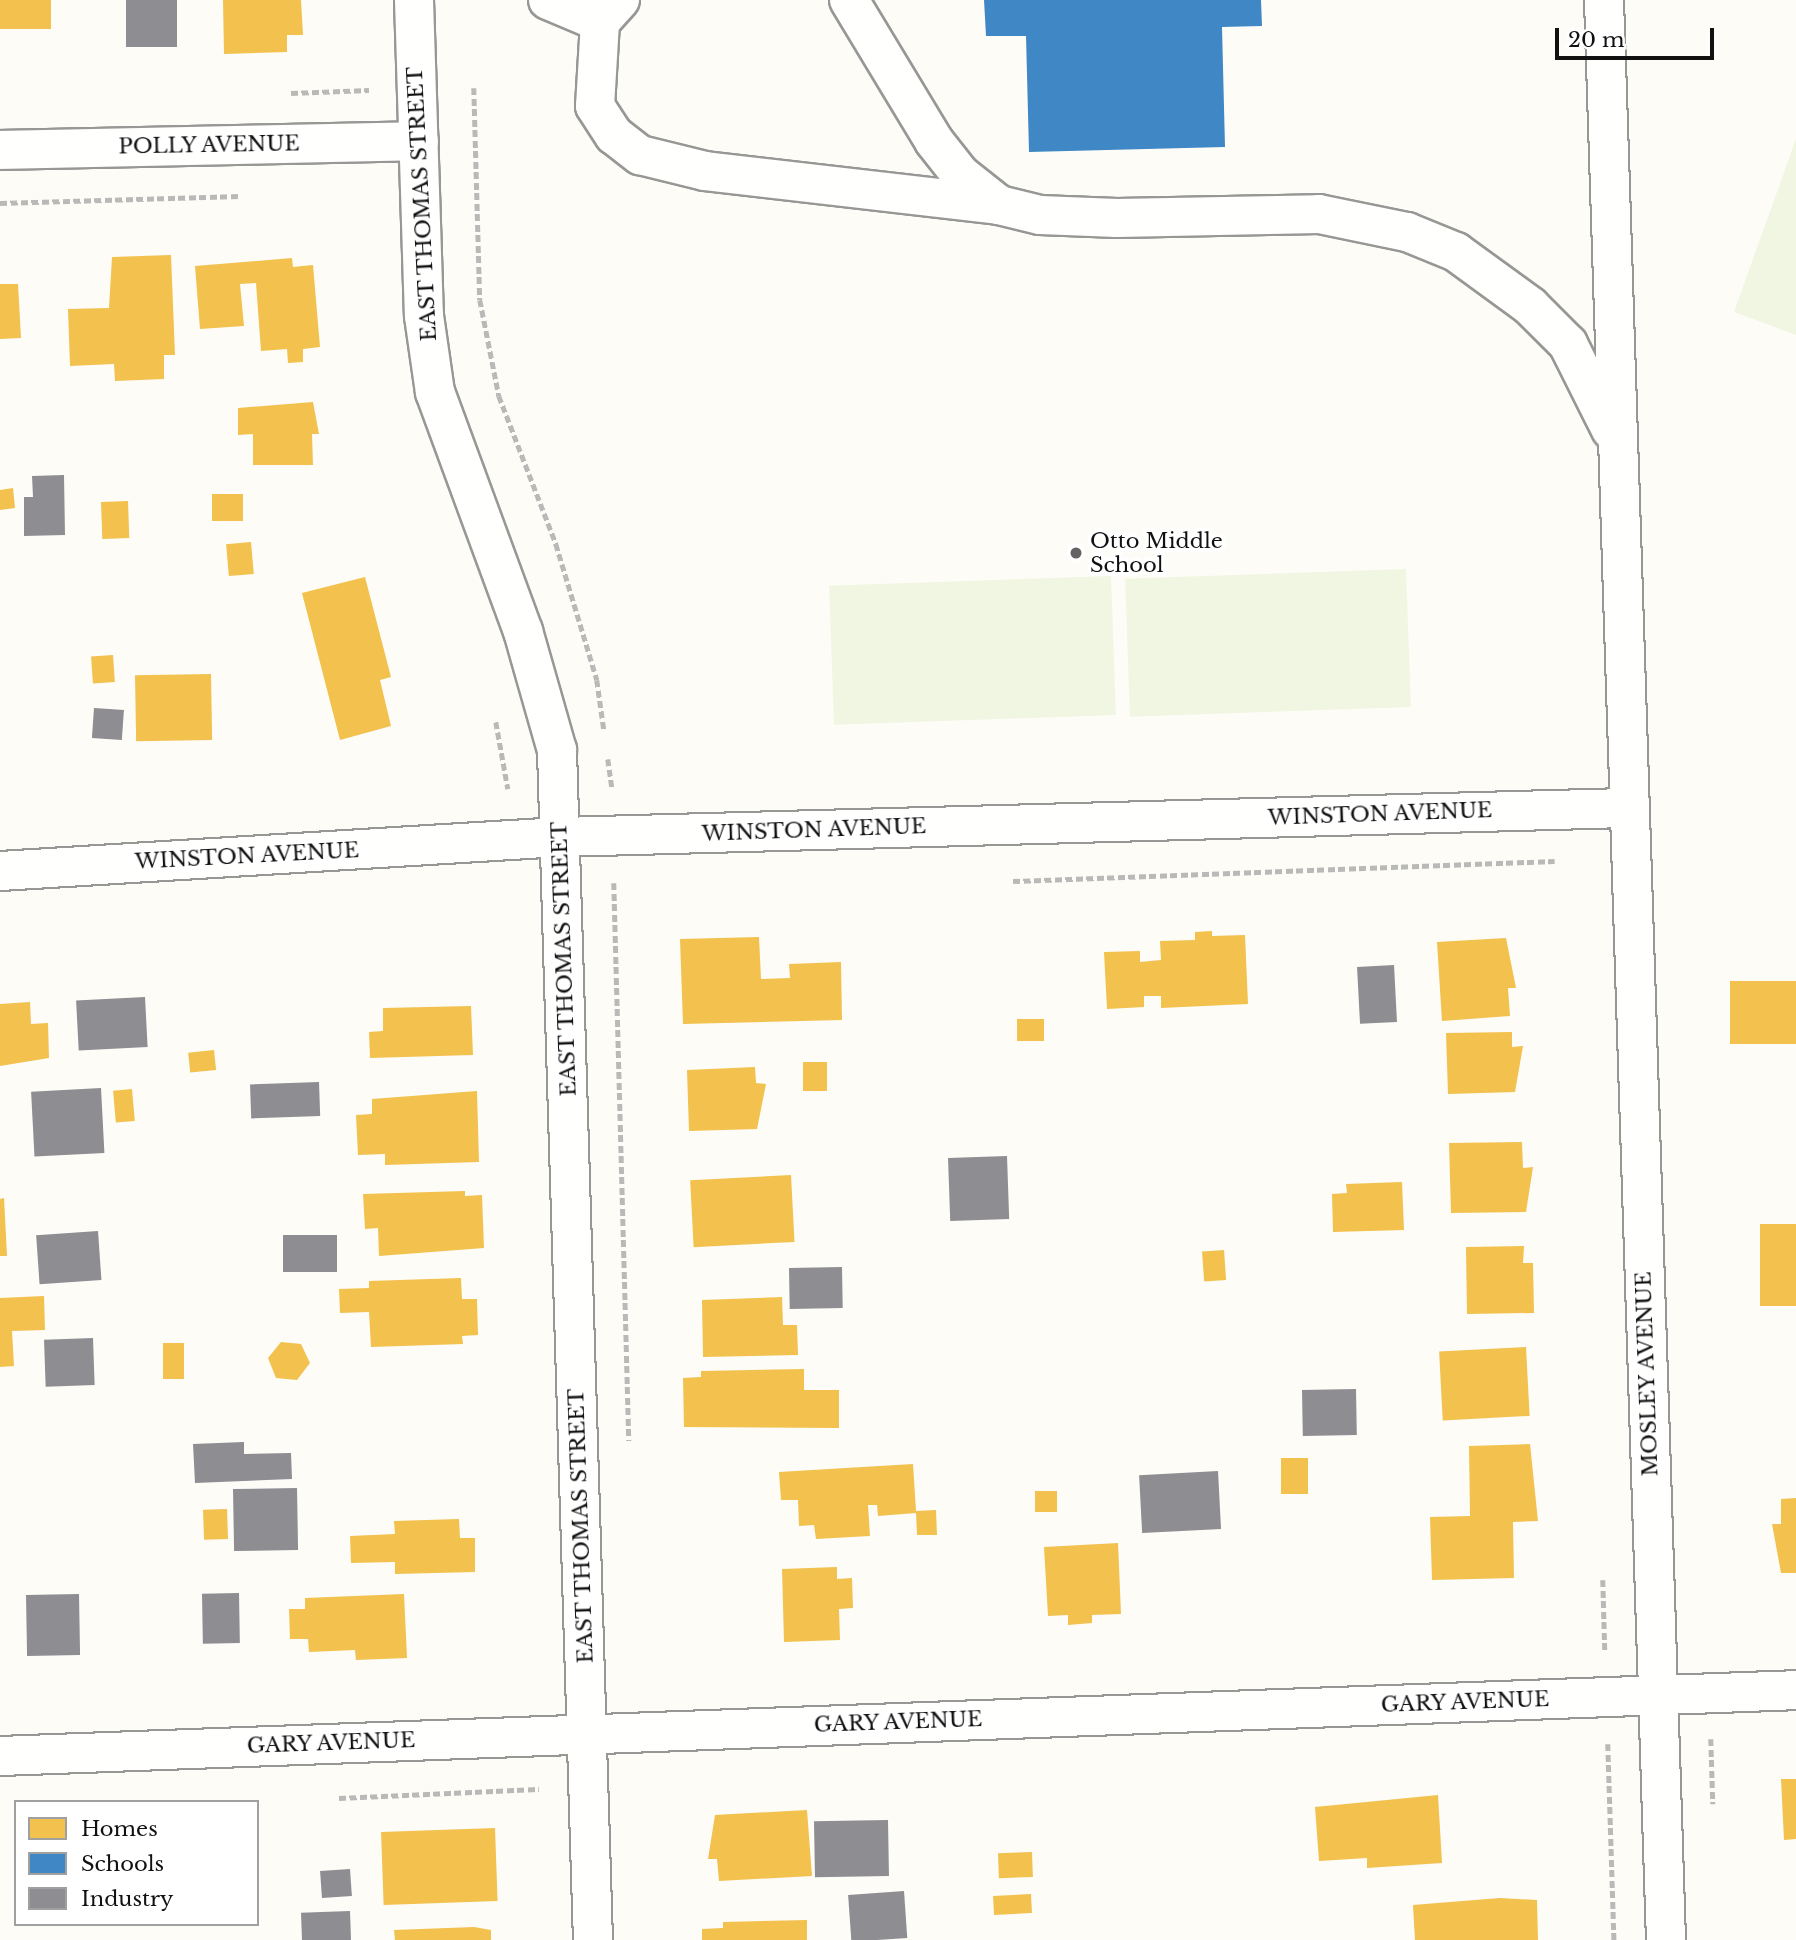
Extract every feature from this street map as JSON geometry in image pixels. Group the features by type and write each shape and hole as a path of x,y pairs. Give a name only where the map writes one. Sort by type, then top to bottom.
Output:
{"street":[{"name":"EAST THOMAS STREET","path":"414,0 424,316 435,392 523,631 557,750 593,1940"},
{"path":"548,0 610,11 595,106 614,135 640,156 705,171 999,205 1040,215 1117,218 1319,214 1375,223 1444,247 1530,306 1569,344 1607,417 1619,463"},
{"path":"849,0 934,141 960,174 999,205"},
{"path":"1604,0 1619,463"},
{"name":"POLLY AVENUE","path":"0,149 419,141"},
{"name":"MOSLEY AVENUE","path":"1619,463 1666,1940"},
{"name":"WINSTON AVENUE","path":"0,871 561,837 1628,808"},
{"name":"GARY AVENUE","path":"0,1756 1796,1690"}],"path":[{"path":"369,77 373,142"},
{"path":"474,88 480,300 499,396 556,544 597,680 612,793"},
{"path":"0,203 251,196"},
{"path":"494,709 508,791 494,792"},
{"path":"1013,881 1568,861"},
{"path":"614,879 629,1447"},
{"path":"1603,1571 1614,1940"},
{"path":"339,1798 539,1787 540,1801"}],"green space":[{"path":"1796,139 1796,335 1734,312"},
{"path":"1406,569 1411,707 1130,717 1125,579"},
{"path":"1111,576 1116,715 834,725 829,586"}],"building: Homes":[{"path":"0,0 51,0 51,29 0,29"},
{"path":"223,0 301,0 303,35 287,35 287,52 224,54"},
{"path":"171,255 175,355 164,355 164,379 115,381 114,364 70,366 68,309 109,308 112,257"},
{"path":"292,258 293,267 313,265 320,347 303,349 303,362 288,363 287,349 261,351 256,283 240,284 244,326 200,329 195,266"},
{"path":"0,284 18,284 21,338 0,339"},
{"path":"313,402 319,434 312,434 313,465 253,465 253,434 238,435 238,408"},
{"path":"13,488 15,508 0,510 0,490"},
{"path":"212,494 243,494 243,521 212,521"},
{"path":"128,501 129,538 102,539 101,502"},
{"path":"251,542 254,574 229,576 226,544"},
{"path":"365,577 391,677 380,680 391,726 340,740 302,593"},
{"path":"113,655 115,682 93,683 91,657"},
{"path":"211,674 212,740 136,741 135,675"},
{"path":"1212,931 1212,936 1245,935 1248,1004 1161,1008 1161,996 1144,996 1144,1007 1107,1009 1104,952 1140,951 1140,962 1161,960 1160,941 1195,940 1195,932"},
{"path":"759,937 761,979 790,978 789,964 841,962 842,1020 683,1024 680,939"},
{"path":"1506,938 1516,988 1508,988 1510,1016 1442,1021 1437,942"},
{"path":"1730,981 1796,981 1796,1044 1730,1044"},
{"path":"30,1002 31,1024 48,1023 49,1058 0,1066 0,1004"},
{"path":"471,1006 473,1055 370,1058 369,1032 383,1031 383,1008"},
{"path":"1017,1019 1044,1019 1044,1041 1017,1041"},
{"path":"1512,1032 1512,1047 1523,1046 1515,1092 1448,1094 1446,1033"},
{"path":"214,1050 216,1070 190,1073 188,1053"},
{"path":"803,1062 827,1062 827,1091 803,1091"},
{"path":"755,1067 756,1083 766,1084 757,1129 689,1131 687,1070"},
{"path":"132,1089 135,1121 116,1123 113,1091"},
{"path":"477,1091 479,1162 385,1165 385,1154 358,1155 356,1115 372,1114 372,1099"},
{"path":"1522,1142 1523,1168 1533,1167 1526,1212 1451,1213 1449,1143"},
{"path":"791,1175 795,1242 694,1247 690,1180"},
{"path":"1402,1182 1404,1230 1333,1232 1332,1194 1347,1193 1346,1184"},
{"path":"465,1191 465,1196 482,1195 484,1248 379,1256 378,1228 365,1229 363,1194"},
{"path":"4,1198 7,1256 0,1256 0,1199"},
{"path":"1760,1224 1796,1224 1796,1306 1760,1306"},
{"path":"1524,1246 1523,1263 1533,1263 1534,1313 1467,1314 1466,1247"},
{"path":"1224,1250 1226,1280 1204,1281 1202,1252"},
{"path":"461,1278 462,1299 477,1299 478,1335 462,1336 463,1344 371,1347 369,1312 340,1313 339,1289 369,1288 369,1281"},
{"path":"44,1296 45,1330 12,1331 14,1366 0,1367 0,1298"},
{"path":"782,1297 783,1325 797,1325 798,1355 703,1357 702,1300"},
{"path":"281,1342 301,1344 310,1363 297,1380 276,1378 268,1358"},
{"path":"163,1343 184,1343 184,1379 163,1379"},
{"path":"1526,1347 1530,1416 1443,1420 1439,1352"},
{"path":"804,1369 804,1390 839,1390 839,1428 684,1427 683,1378 701,1377 701,1371"},
{"path":"1530,1444 1538,1521 1513,1522 1514,1578 1432,1580 1430,1517 1470,1516 1469,1446"},
{"path":"1281,1458 1308,1458 1308,1494 1281,1494"},
{"path":"913,1464 916,1511 936,1510 937,1535 917,1535 916,1513 878,1516 877,1505 868,1505 870,1536 816,1539 814,1525 799,1526 798,1500 781,1500 779,1472"},
{"path":"1035,1491 1057,1491 1057,1512 1035,1512"},
{"path":"1796,1498 1796,1573 1781,1573 1772,1524 1781,1524 1781,1499"},
{"path":"227,1509 228,1539 204,1540 203,1510"},
{"path":"459,1519 460,1538 475,1538 475,1572 395,1574 395,1562 351,1563 350,1536 395,1534 394,1521"},
{"path":"1118,1543 1121,1614 1092,1615 1092,1623 1068,1625 1068,1615 1048,1616 1044,1547"},
{"path":"837,1567 837,1579 852,1578 853,1608 839,1609 840,1640 784,1642 782,1569"},
{"path":"404,1594 407,1658 356,1660 355,1650 309,1652 308,1639 290,1639 289,1609 305,1609 305,1598"},
{"path":"1781,1779 1796,1779 1796,1839 1784,1840"},
{"path":"1438,1795 1442,1863 1367,1868 1367,1858 1319,1861 1315,1807"},
{"path":"807,1810 812,1876 719,1881 717,1859 708,1859 715,1815"},
{"path":"495,1828 498,1901 384,1905 381,1832"},
{"path":"1032,1852 1033,1877 999,1878 998,1853"},
{"path":"1031,1894 1032,1913 994,1915 993,1896"},
{"path":"1500,1898 1537,1900 1538,1940 1415,1940 1413,1905"},
{"path":"807,1920 807,1940 702,1940 702,1929 723,1928 723,1922"},
{"path":"474,1927 491,1930 491,1940 395,1940 394,1930"}],"building: Schools":[{"path":"984,0 1261,0 1262,26 1222,27 1225,147 1029,152 1026,36 986,36"}],"building: Industry":[{"path":"126,0 177,0 177,47 126,47"},
{"path":"64,475 65,535 24,536 24,497 33,497 32,476"},
{"path":"94,708 124,710 122,740 92,738"},
{"path":"1394,965 1397,1022 1360,1024 1357,967"},
{"path":"145,997 148,1047 79,1051 76,1001"},
{"path":"319,1082 320,1116 251,1118 250,1084"},
{"path":"101,1088 104,1153 34,1157 31,1092"},
{"path":"1007,1156 1009,1219 950,1221 948,1158"},
{"path":"98,1231 101,1280 40,1284 36,1235"},
{"path":"283,1235 337,1235 337,1272 283,1272"},
{"path":"842,1267 843,1308 790,1309 789,1268"},
{"path":"93,1338 95,1385 46,1387 44,1340"},
{"path":"1356,1389 1357,1435 1303,1436 1302,1390"},
{"path":"244,1442 244,1454 291,1453 292,1479 195,1483 193,1444"},
{"path":"1218,1471 1221,1529 1142,1533 1139,1475"},
{"path":"297,1488 298,1550 234,1551 233,1489"},
{"path":"239,1593 240,1643 203,1644 202,1594"},
{"path":"79,1594 80,1655 27,1656 26,1595"},
{"path":"888,1820 889,1876 815,1877 814,1821"},
{"path":"350,1869 352,1896 322,1898 320,1871"},
{"path":"904,1891 907,1938 851,1940 848,1895"},
{"path":"350,1911 351,1940 302,1940 301,1913"}],"place":[{"name":"Otto Middle School","path":"1076,553"}]}
